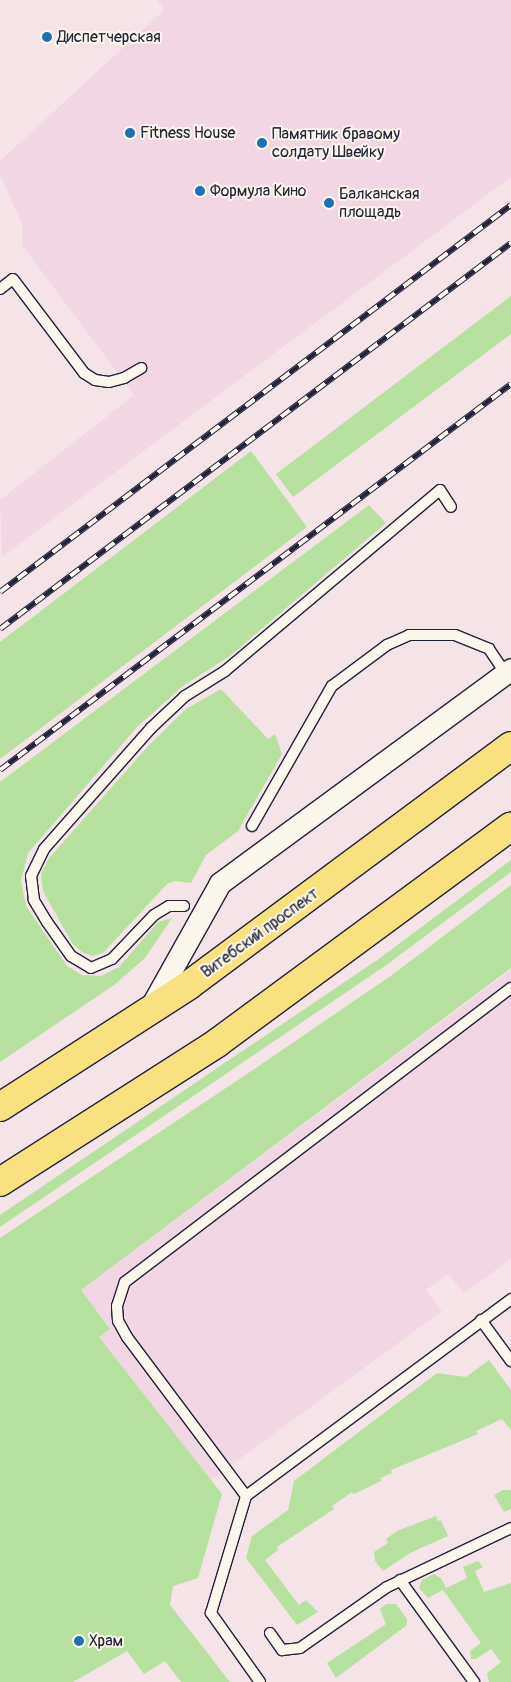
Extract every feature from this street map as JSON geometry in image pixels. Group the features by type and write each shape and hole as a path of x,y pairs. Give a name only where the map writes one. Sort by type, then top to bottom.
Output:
{"main road":[{"name":"Витебский проспект","path":"0,1107 146,1014 511,746"},
{"path":"0,1182 217,1043 511,826"}],"street":[{"path":"146,1014 220,883 507,670"}],"lane":[{"path":"0,289 13,280 84,373 95,380 109,382 124,378 141,368"},
{"path":"184,906 170,906 154,914 112,958 92,968 71,956 47,922 34,900 32,876 44,849 145,735 185,696 238,660 440,490 452,507"},
{"path":"252,826 332,686 388,644 410,635 455,636 489,649 507,670"},
{"path":"246,1496 126,1337 118,1321 117,1306 125,1282 511,988"},
{"path":"260,1682 211,1613 246,1496 511,1299"},
{"path":"481,1320 511,1361"},
{"path":"270,1633 282,1650 300,1648 400,1580 511,1528"},
{"path":"400,1580 474,1682"}],"shaded area":[{"path":"157,0 511,0 511,177 2,557 0,500 134,395 22,245 22,225 0,174 0,161 164,10"},
{"path":"511,970 511,1259 464,1293 448,1274 426,1290 442,1311 211,1480 99,1337 110,1329 81,1290"}],"green space":[{"path":"511,296 511,334 293,497 276,474"},
{"path":"251,451 307,527 0,759 0,642"},
{"path":"369,505 386,523 230,656 183,686 137,727 28,853 21,881 26,906 67,966 82,975 101,976 119,967 158,922 172,918 145,958 114,985 0,1062 0,782"},
{"path":"221,689 268,739 275,734 282,754 238,831 206,855 191,883 175,881 167,884 103,953 93,956 83,953 72,943 43,891 41,874 49,858 151,743 186,709"},
{"path":"511,860 511,872 385,966 0,1227 0,1215 380,958"},
{"path":"511,885 511,968 81,1290 110,1329 99,1337 222,1494 198,1578 173,1586 170,1605 230,1682 181,1682 165,1661 144,1674 127,1651 73,1682 0,1682 0,1238 392,975"},
{"path":"489,1360 511,1390 511,1430 502,1419 476,1431 478,1434 391,1470 392,1473 380,1478 381,1481 354,1494 352,1492 332,1506 334,1509 277,1547 278,1550 265,1560 299,1605 306,1600 318,1612 297,1625 246,1558 252,1536 288,1510 294,1481 437,1373 466,1377"},
{"path":"503,1490 511,1490 511,1509 504,1512 494,1495"},
{"path":"436,1516 438,1521 441,1520 448,1536 410,1553 383,1571 375,1561 374,1552 388,1543 386,1539 397,1531"},
{"path":"478,1561 483,1567 475,1571 484,1592 511,1583 511,1682 489,1682 487,1673 501,1662 491,1649 476,1659 471,1659 470,1651 481,1643 443,1590 428,1598 419,1588 422,1580 434,1574 441,1578 446,1588 467,1578 463,1567"},
{"path":"386,1604 396,1604 407,1619 407,1625 336,1678 327,1663 386,1624 380,1609"}],"railway":[{"path":"0,592 511,205"},
{"path":"0,629 511,243"},
{"path":"0,770 511,384"}],"place":[{"name":"Диспетчерская","path":"47,37"},
{"name":"Fitness House","path":"130,133"},
{"name":"Памятник бравому солдату Швейку","path":"262,143"},
{"name":"Формула Кино","path":"200,191"},
{"name":"Балканская площадь","path":"329,203"},
{"name":"Храм","path":"79,1641"}]}
